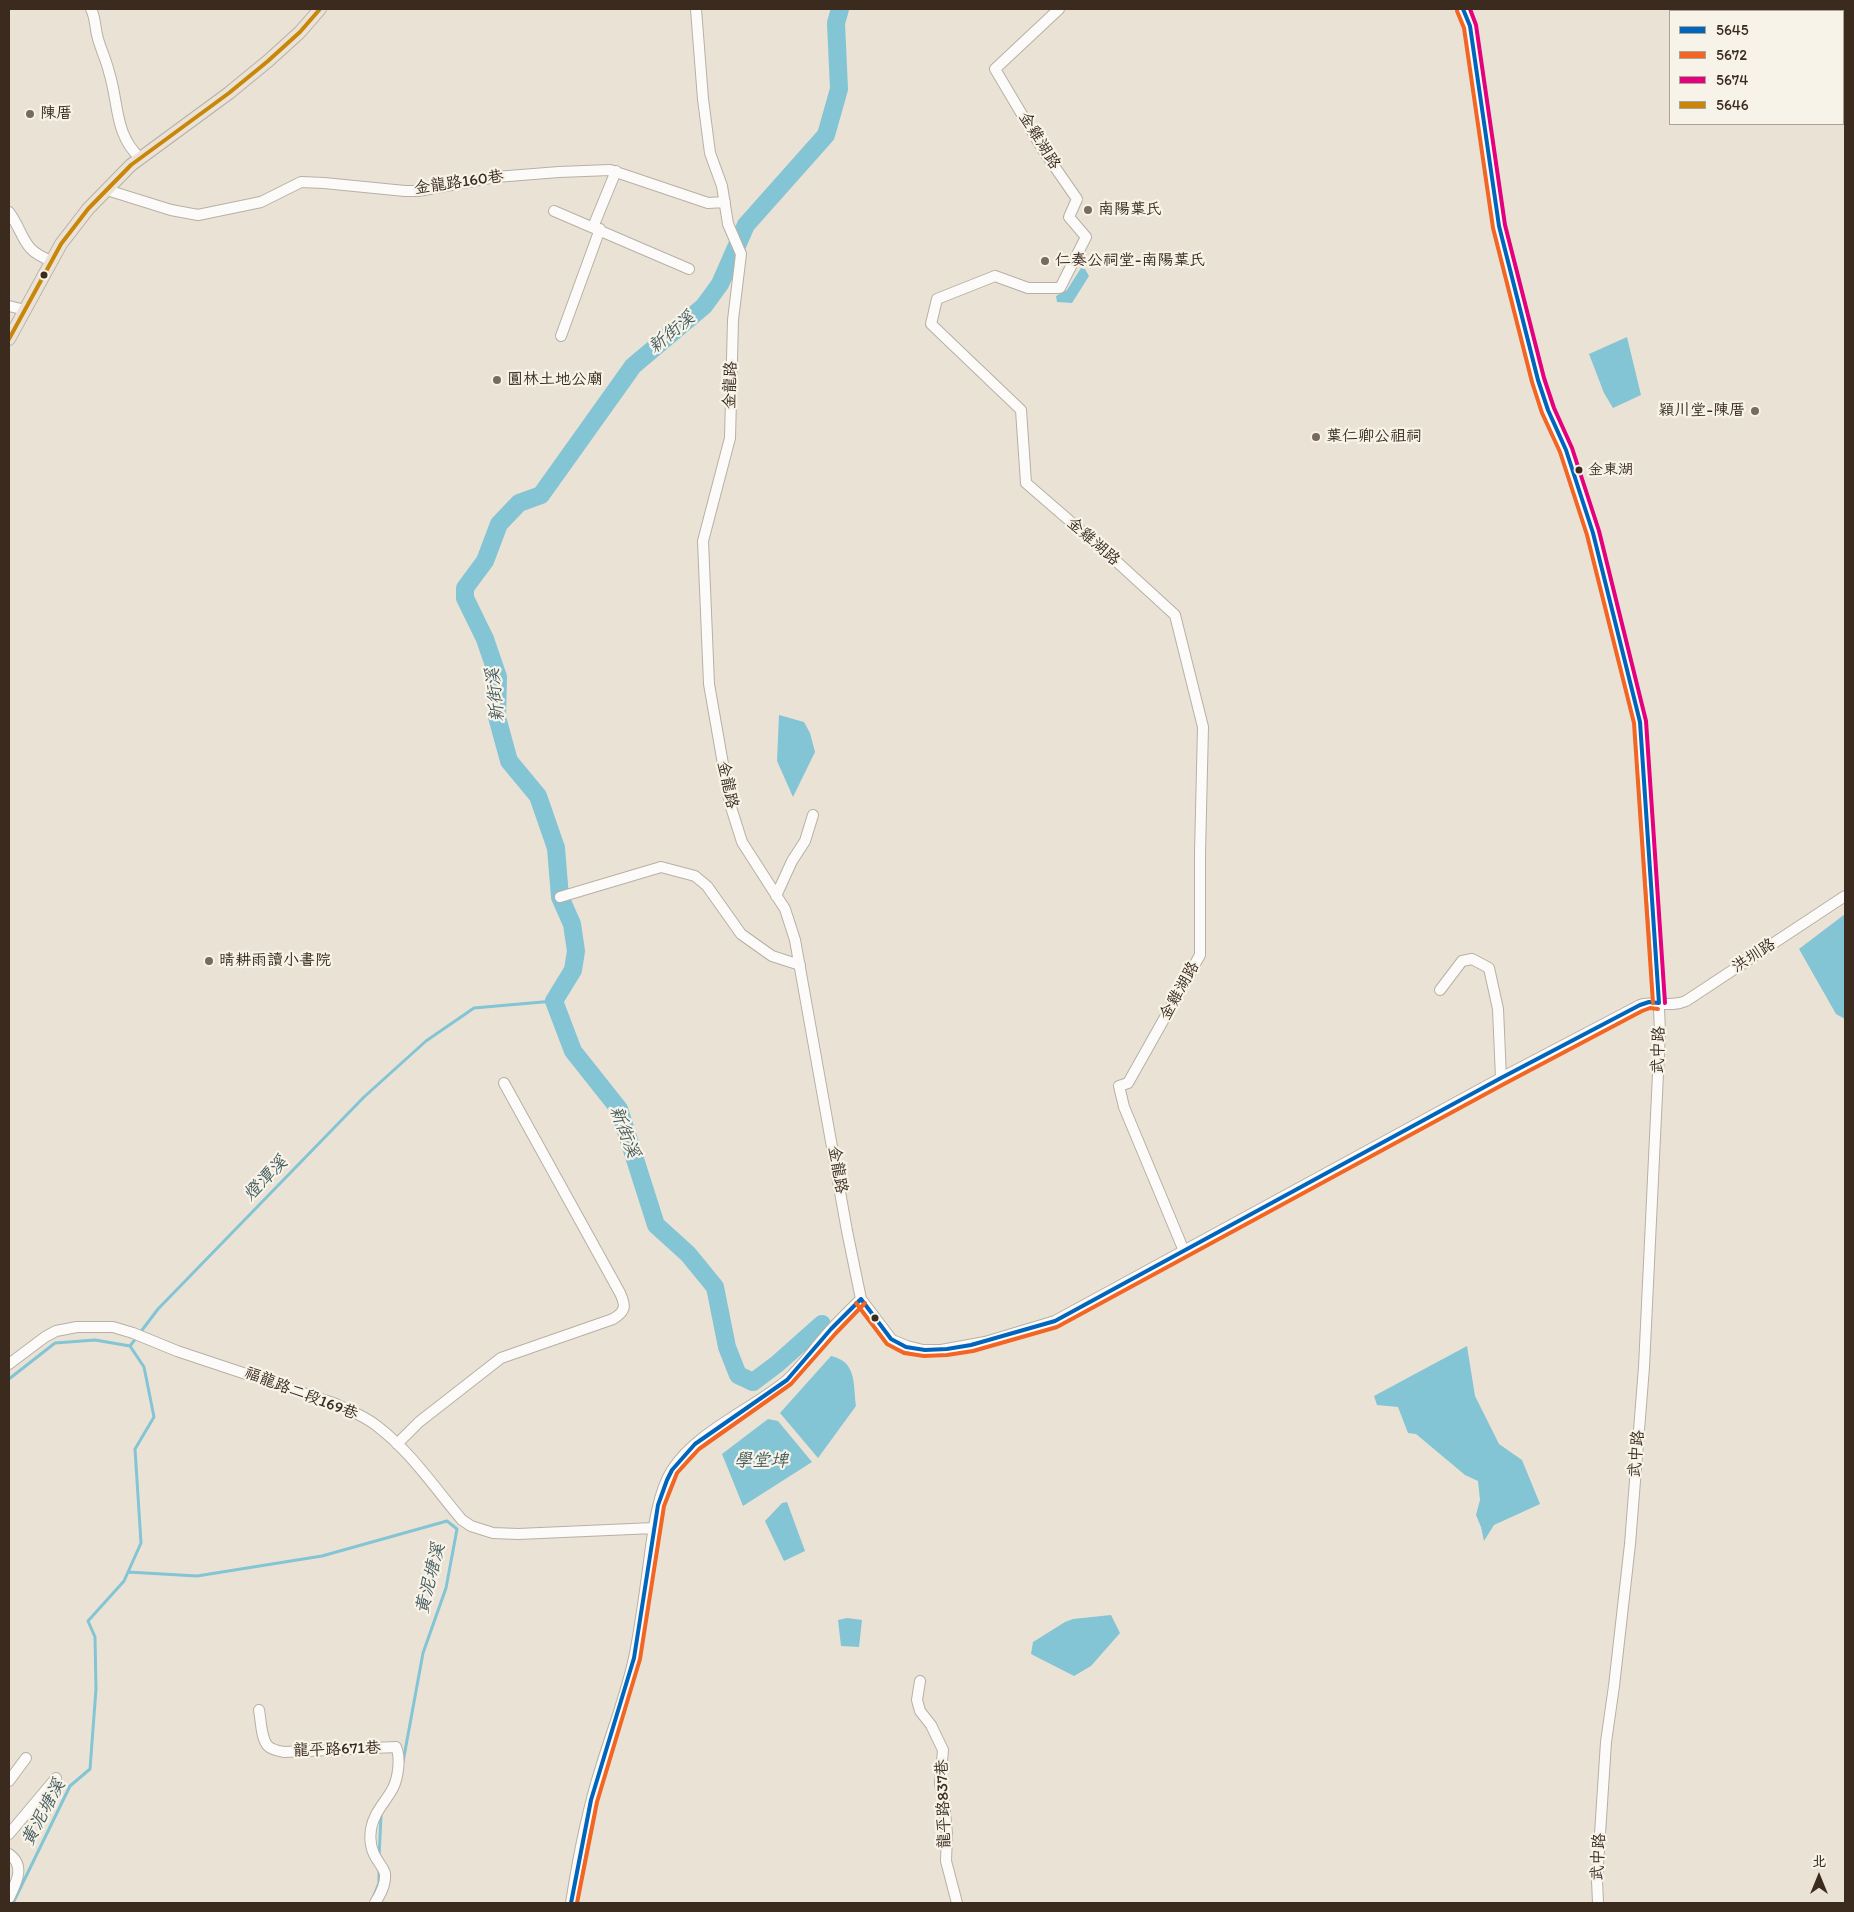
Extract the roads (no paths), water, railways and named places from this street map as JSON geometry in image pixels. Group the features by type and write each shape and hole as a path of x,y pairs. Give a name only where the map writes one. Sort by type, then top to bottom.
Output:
{"main road":[{"path":"9,339 61,244 88,209 140,158 268,61 300,32 320,9"}],"street":[{"path":"91,9 113,88 117,119 130,148 140,158"},
{"path":"696,9 703,99 710,154 722,186 725,202"},
{"name":"金雞湖路","path":"1059,9 995,69 1043,150 1078,199 1069,217 1086,237 1060,288 1028,288 995,276 936,299 930,324 1021,410 1026,483 1175,615 1203,727 1200,955 1128,1083 1119,1086 1124,1107 1184,1251"},
{"name":"武中路","path":"1463,9 1470,26 1499,226 1538,380 1548,410 1566,450 1593,533 1640,722 1660,1003 1660,1032 1644,1367 1630,1544 1606,1742 1597,1880 1598,1903"},
{"path":"561,336 616,171"},
{"name":"金龍路160巷","path":"107,190 178,212 198,215 261,202 301,182 324,182 418,191 496,177 559,172 616,171 708,203 725,202"},
{"name":"金龍路","path":"725,202 728,224 741,254 733,320 730,438 703,541 709,684 730,804 742,842 785,909 795,940 861,1299"},
{"path":"554,211 689,269"},
{"path":"9,212 17,224 21,236 32,252 52,261"},
{"path":"9,306 25,310"},
{"path":"776,896 792,861 805,841 813,815"},
{"path":"560,897 661,867 695,876 707,886 741,934 772,956 800,965"},
{"name":"洪圳路","path":"861,1299 892,1340 923,1350 952,1349 985,1342 1055,1321 1501,1078 1640,1005 1648,1002 1678,1004 1686,1001 1845,896"},
{"path":"1440,990 1462,961 1472,959 1489,968 1498,1009 1501,1078"},
{"path":"397,1444 419,1422 501,1358 613,1319 621,1314 624,1308 624,1301 620,1293 504,1083"},
{"path":"571,1903 576,1868 600,1769 620,1710 634,1660 654,1528 664,1489 671,1472 680,1458 710,1433 758,1402 790,1377 827,1334 861,1299"},
{"name":"福龍路二段169巷","path":"9,1364 56,1331 77,1327 113,1326 133,1332 177,1351 336,1404 375,1424 414,1460 462,1520 471,1526 493,1533 518,1534 654,1528"},
{"name":"龍平路837巷","path":"920,1681 916,1700 920,1711 931,1726 943,1750 940,1784 944,1801 947,1834 946,1861 957,1903"},
{"name":"龍平路671巷","path":"259,1710 264,1739 268,1747 275,1750 284,1752 396,1747 399,1753 393,1788 376,1813 371,1828 370,1845 385,1875 382,1890 376,1903"},
{"path":"9,1781 26,1758"},
{"path":"9,1834 56,1778"},
{"path":"9,1854 18,1865 19,1876 9,1898"}],"water":[{"path":"1081,268 1085,269 1089,276 1072,303 1057,302 1056,296 1067,290"},
{"path":"1627,337 1641,395 1613,408 1604,393 1589,354"},
{"path":"779,715 804,722 810,733 815,752 793,797 777,761"},
{"path":"1845,914 1845,1019 1836,1014 1799,949"},
{"path":"1467,1346 1475,1396 1499,1444 1522,1460 1540,1504 1494,1525 1484,1541 1476,1515 1480,1500 1478,1481 1465,1475 1416,1434 1408,1433 1398,1407 1377,1405 1374,1396"},
{"path":"831,1356 839,1359 850,1368 854,1382 856,1406 818,1458 780,1413"},
{"name":"學堂埤","path":"768,1419 778,1421 812,1462 743,1506 722,1454"},
{"path":"787,1502 805,1551 784,1561 765,1521 782,1503"},
{"path":"1111,1615 1120,1633 1091,1666 1074,1676 1031,1654 1033,1642 1065,1622 1073,1619"},
{"path":"847,1618 862,1620 859,1647 841,1646 838,1620"}],"waterway":[{"name":"新街溪","path":"822,1324 777,1364 753,1382 738,1375 727,1347 715,1287 688,1254 656,1225 619,1109 573,1051 554,1001 573,970 576,951 572,924 560,897 556,848 538,796 509,761 497,717 498,677 485,639 465,598 465,588 485,561 499,524 519,503 541,495 633,366 704,306 720,284 746,225 826,135 839,89 836,23 840,9"},
{"name":"燈潭溪","path":"9,1379 55,1343 95,1340 130,1346 158,1309 364,1097 426,1041 474,1008 554,1001"},
{"name":"黃泥塘溪","path":"13,1903 70,1786 90,1769 96,1689 95,1637 88,1621 124,1581 141,1543 135,1449 154,1417 144,1367 130,1346"},
{"name":"黃泥塘溪","path":"128,1572 197,1576 322,1556 447,1521 457,1529 446,1588 423,1653 403,1762"},
{"name":"黃泥塘溪","path":"379,1857 381,1816"},
{"name":"黃泥塘溪","path":"373,1898 379,1883 379,1868"}],"place":[{"name":"陳厝","path":"30,114"},
{"name":"南陽葉氏","path":"1088,210"},
{"name":"仁奏公祠堂-南陽葉氏","path":"1045,261"},
{"name":"圓林土地公廟","path":"497,380"},
{"name":"穎川堂-陳厝","path":"1755,411"},
{"name":"葉仁卿公祖祠","path":"1316,437"},
{"name":"金東湖","path":"1579,470"},
{"name":"晴耕雨讀小書院","path":"209,961"}]}
